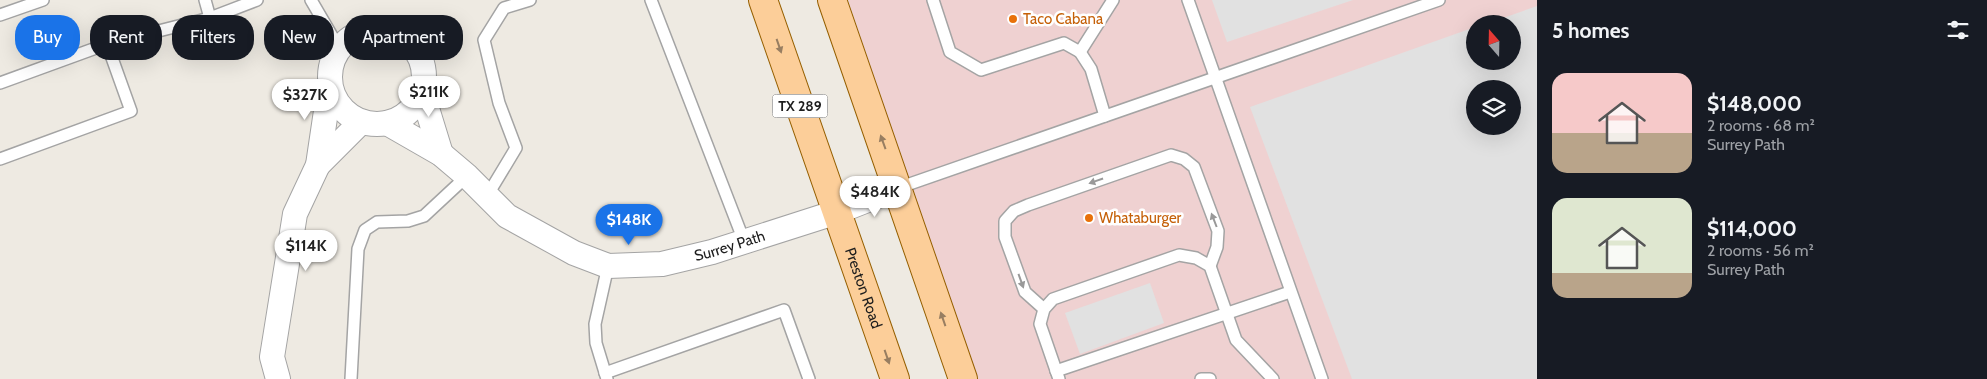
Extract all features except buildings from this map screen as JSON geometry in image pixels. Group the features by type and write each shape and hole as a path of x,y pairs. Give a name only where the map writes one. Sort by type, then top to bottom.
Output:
{"main road":[{"name":"Preston Road","path":"763,0 895,379"},
{"path":"832,0 963,379"}],"street":[{"path":"278,379 272,357 295,214 318,164 331,65 339,48 356,35 378,30 400,35 416,50 424,70 422,92 441,154"},
{"path":"318,164 361,122 349,116 336,102 330,84"},
{"path":"387,124 410,111 422,92"},
{"name":"Surrey Path","path":"361,122 387,124 441,154 467,176 507,216 574,254 608,266 662,264 712,252 837,212 898,188"}],"lane":[{"path":"0,15 43,0"},
{"path":"204,0 209,15"},
{"path":"218,15 257,0"},
{"path":"311,0 339,48"},
{"path":"487,196 516,148 499,103 484,40 504,8 530,0"},
{"path":"651,0 744,241"},
{"path":"933,0 950,52 981,70 1064,43 1080,52 1091,69 1105,116"},
{"path":"1080,52 1113,0"},
{"path":"1188,0 1322,379"},
{"path":"898,188 1439,0"},
{"path":"0,83 90,50"},
{"path":"0,159 130,111 112,60"},
{"path":"1044,309 1025,292 1005,237 1005,222 1014,211 1171,155 1184,159 1194,167 1218,232 1217,247 1210,266"},
{"path":"351,379 358,250 364,230 377,222 408,221 424,216 467,176"},
{"path":"1273,379 1236,340 1228,314 1210,266 1196,258 1179,254 1052,299 1044,309 1040,324 1057,375 1228,314 1290,292"},
{"path":"608,266 595,324 596,343 606,376 784,310 809,379"},
{"path":"1201,379 1210,379"}],"shaded area":[{"path":"848,0 1537,0 1537,379 975,379"},
{"path":"1212,0 1353,0 1227,42"},
{"path":"1537,6 1537,379 1352,379 1250,107 1466,30 1466,70 1521,70 1521,15 1512,15"},
{"path":"1150,283 1164,323 1080,354 1065,313"}],"place":[{"name":"Taco Cabana","path":"1013,19"},
{"name":"Whataburger","path":"1089,218"}]}
